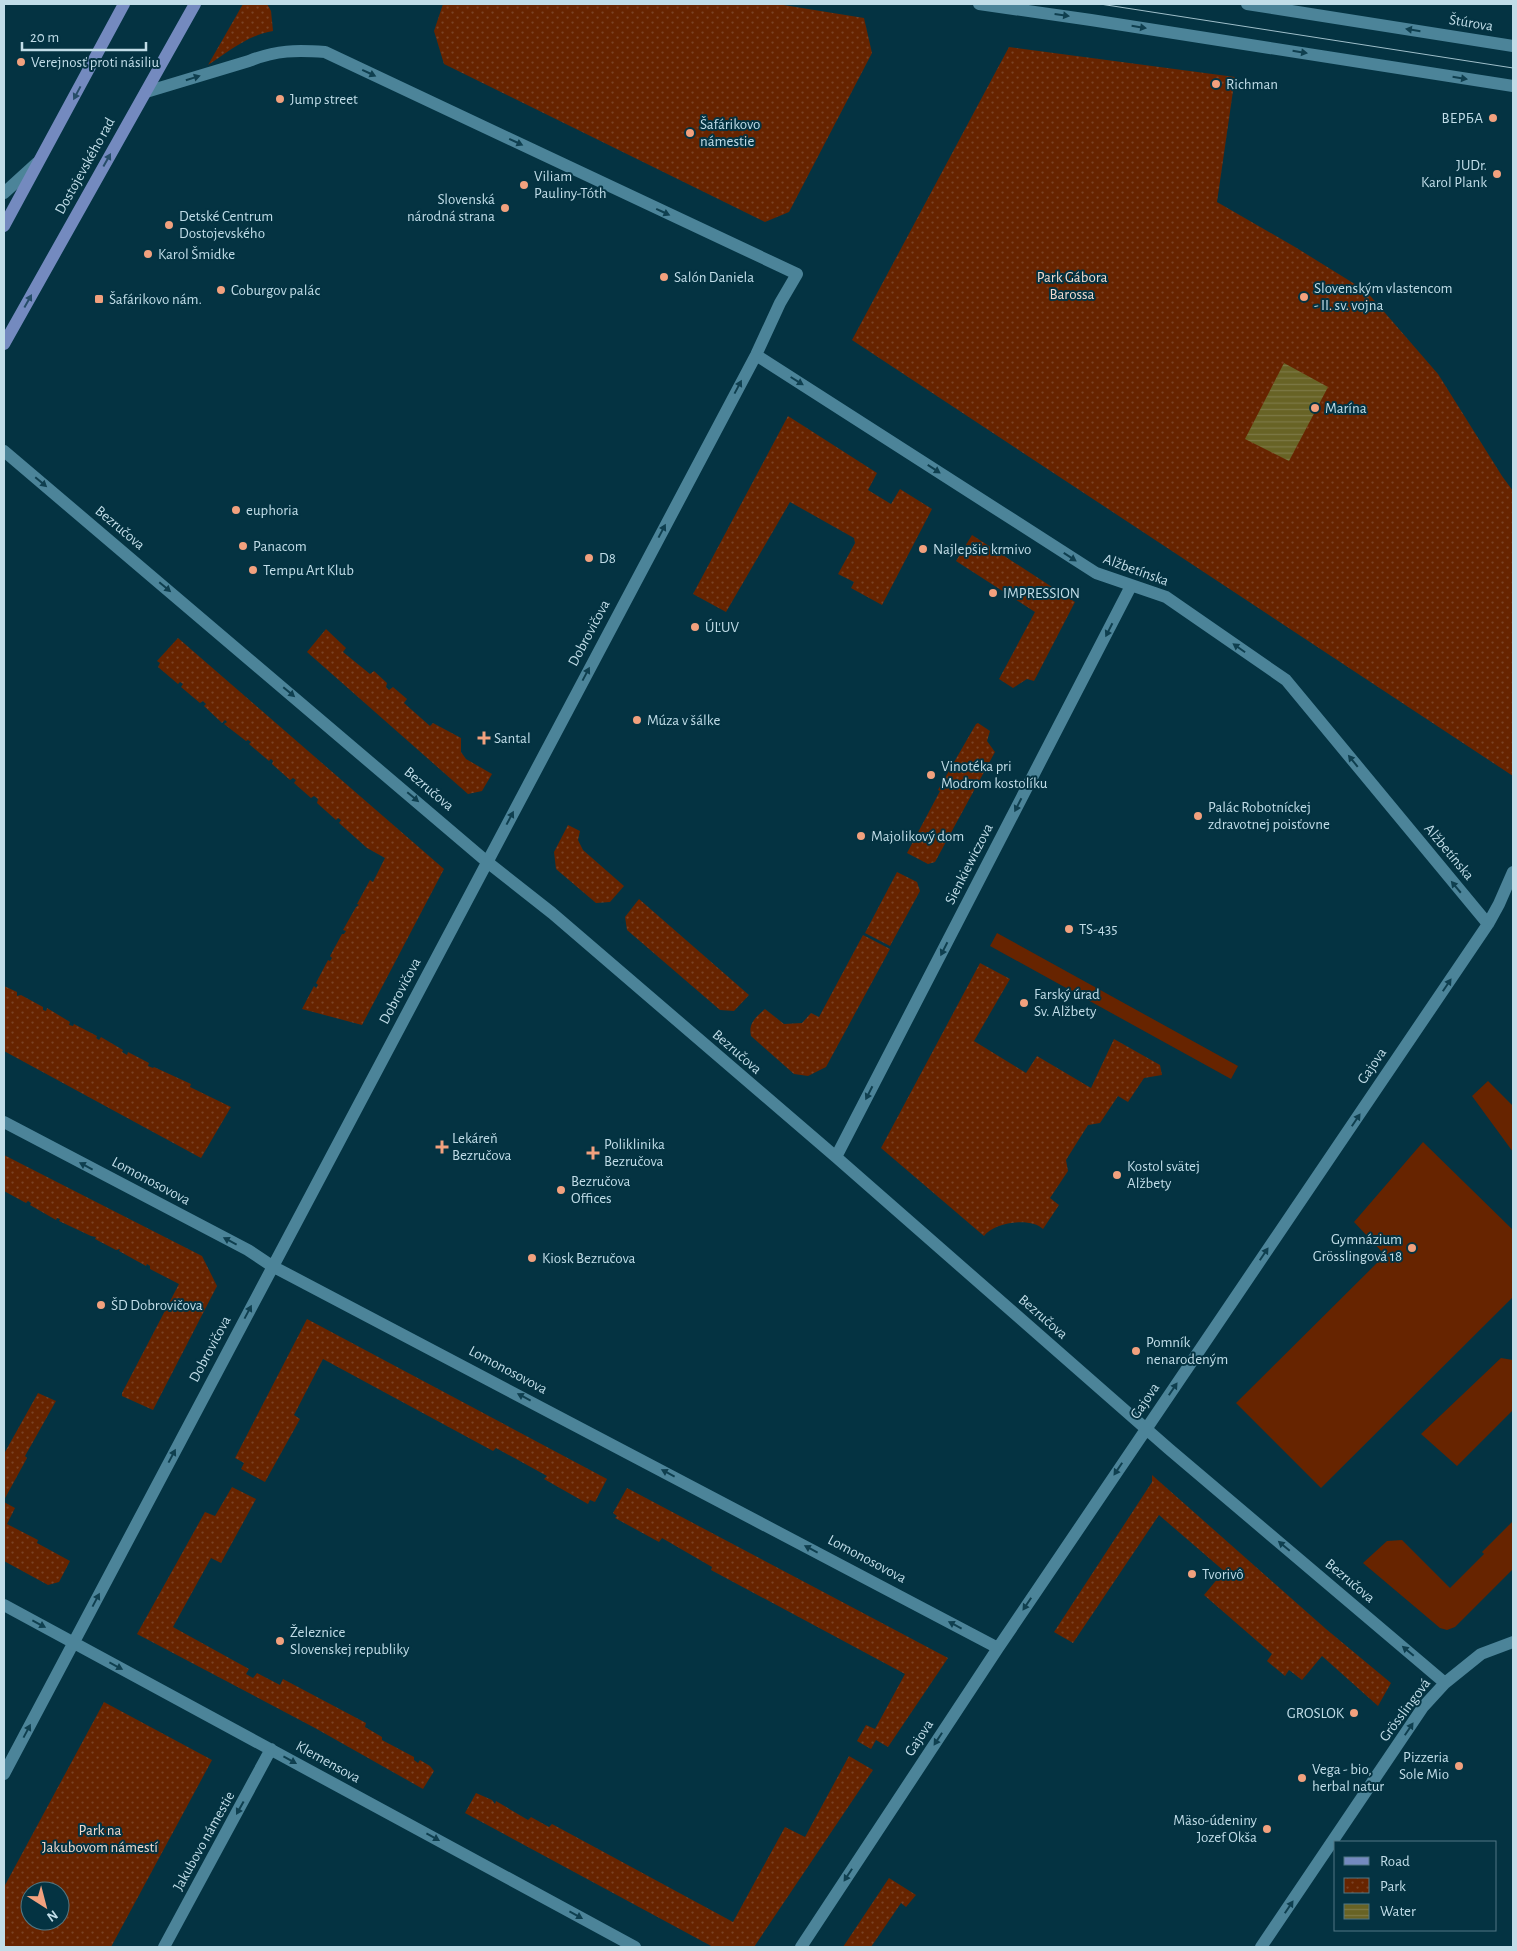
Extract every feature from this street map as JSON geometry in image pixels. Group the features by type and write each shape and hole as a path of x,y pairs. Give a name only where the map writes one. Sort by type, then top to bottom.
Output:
{"main road":[{"path":"4,226 124,4"},
{"name":"Dostojevského rad","path":"4,344 195,4"}],"street":[{"path":"979,4 1513,86"},
{"name":"Štúrova","path":"1247,4 1513,46"},
{"path":"146,92 265,55 292,50 325,52 797,274 780,303 756,355"},
{"path":"4,193 41,160"},
{"name":"Alžbetínska","path":"756,355 1096,573 1166,597 1286,680 1488,924"},
{"name":"Dobrovičova","path":"73,1643 756,355"},
{"name":"Bezručova","path":"4,451 486,861 552,913 836,1157 1146,1429 1445,1683"},
{"name":"Sienkiewiczova","path":"836,1157 1131,586"},
{"name":"Gajova","path":"801,1947 998,1648 1488,924 1513,872"},
{"name":"Lomonosovova","path":"4,1122 248,1250 272,1266 998,1648"},
{"name":"Klemensova","path":"4,1606 635,1947"},
{"name":"Grösslingová","path":"1262,1947 1423,1707 1445,1683 1481,1654 1513,1642"},
{"path":"4,1774 73,1643"},
{"name":"Jakubovo námestie","path":"164,1947 271,1749"}],"green space":[{"path":"243,4 267,4 271,11 273,31 247,40 208,65"},
{"path":"443,4 777,4 864,18 872,53 789,212 765,222 444,64 434,31"},
{"name":"Park Gábora Barossa","path":"1009,47 1235,77 1217,202 1366,291 1438,374 1513,491 1513,776 852,340"},
{"path":"788,416 877,473 868,490 891,504 900,489 932,509 882,605 851,588 854,582 838,574 855,543 854,538 790,502 726,612 693,594"},
{"path":"972,535 1075,602 1034,681 1027,679 1013,688 999,679 1035,612 956,561"},
{"path":"326,629 346,648 343,652 370,674 374,671 387,683 386,687 389,690 393,687 407,699 404,703 430,726 433,723 461,738 461,752 466,759 492,774 482,791 468,794 307,652"},
{"path":"178,638 444,869 362,1025 302,1009 314,986 316,988 318,985 316,983 328,960 330,961 332,958 330,956 342,934 346,931 343,930 359,905 357,904 370,880 373,882 385,858 367,848 339,823 341,820 338,818 336,820 317,803 318,799 314,796 311,798 294,783 296,780 293,778 290,780 272,764 273,761 271,759 269,761 249,744 251,742 246,741 224,724 227,722 225,720 222,723 204,706 206,704 203,701 200,703 181,687 183,684 180,682 178,684 158,667 160,663 157,661"},
{"path":"978,723 990,731 987,741 995,752 935,862 928,864 907,853 940,791 938,790"},
{"path":"568,825 580,831 578,840 583,850 624,886 610,902 596,903 556,869 554,852"},
{"path":"897,872 917,882 920,891 890,946 865,933"},
{"path":"639,899 749,995 734,1011 720,1010 627,930 625,917"},
{"path":"997,933 1238,1066 1231,1079 990,946"},
{"path":"863,935 890,949 826,1067 808,1076 794,1074 751,1036 752,1024 765,1009 784,1024 802,1023 811,1013 819,1017"},
{"path":"980,963 1010,979 974,1041 1026,1073 1037,1056 1091,1088 1114,1039 1160,1065 1162,1075 1144,1078 1128,1102 1118,1096 1100,1123 1088,1125 1066,1160 1068,1171 1050,1198 1059,1205 1043,1229 1030,1223 1004,1224 989,1231 984,1236 881,1148"},
{"path":"4,986 17,992 17,996 21,995 43,1007 43,1010 46,1011 47,1008 70,1022 69,1025 73,1026 74,1024 97,1036 96,1038 99,1040 101,1037 123,1050 122,1052 127,1055 128,1052 149,1063 148,1066 191,1084 190,1087 231,1107 201,1158 4,1051"},
{"path":"1488,1081 1513,1106 1513,1152 1472,1096"},
{"path":"1423,1142 1513,1230 1513,1297 1321,1488 1236,1403 1385,1255 1354,1222"},
{"path":"4,1155 202,1256 217,1286 153,1410 122,1396 122,1393 179,1284 150,1269 150,1266 147,1264 146,1266 119,1251 120,1249 116,1250 95,1239 96,1237 59,1221 60,1219 57,1218 56,1220 30,1205 31,1203 28,1201 26,1203 4,1191"},
{"path":"307,1319 607,1479 595,1502 590,1500 588,1504 544,1479 547,1476 496,1448 493,1451 323,1359 294,1415 300,1419 265,1482 241,1469 244,1463 235,1458"},
{"path":"1501,1358 1513,1360 1513,1410 1457,1466 1421,1434"},
{"path":"38,1393 56,1401 25,1456 27,1458 4,1500 4,1451"},
{"path":"1152,1475 1326,1629 1391,1683 1378,1706 1322,1656 1302,1680 1289,1670 1285,1676 1267,1661 1272,1654 1204,1595 1224,1571 1159,1515 1073,1643 1054,1632 1152,1482"},
{"path":"232,1487 256,1499 221,1563 211,1558 173,1627 249,1669 246,1674 253,1678 257,1673 280,1685 283,1679 366,1723 365,1727 382,1737 382,1740 414,1757 414,1760 418,1763 420,1760 430,1766 434,1771 423,1789 315,1728 137,1634 205,1512 215,1516"},
{"path":"627,1488 948,1658 888,1747 876,1740 871,1749 857,1741 866,1725 875,1729 905,1674 711,1570 712,1567 662,1538 659,1542 615,1518 617,1516 613,1513"},
{"path":"4,1502 15,1508 7,1524 38,1540 37,1543 70,1561 59,1582 48,1585 4,1561"},
{"path":"1513,1521 1513,1569 1455,1627 1447,1630 1440,1628 1363,1563 1387,1541 1402,1540 1450,1588"},
{"name":"Park na Jakubovom námestí","path":"104,1702 212,1760 111,1947 4,1947 4,1887"},
{"path":"849,1756 873,1770 754,1947 713,1947 465,1813 476,1793 492,1800 495,1804 496,1801 528,1820 531,1817 549,1827 552,1824 733,1922 785,1827 805,1837"},
{"path":"889,1878 916,1895 906,1907 901,1903 871,1947 843,1947"}],"water":[{"name":"Marína","path":"1284,363 1328,387 1289,461 1245,439"}],"tram line":[{"path":"1100,4 1513,68"}],"place":[{"name":"Verejnosť proti násiliu","path":"21,62"},
{"name":"Richman","path":"1216,84"},
{"name":"Jump street","path":"280,99"},
{"name":"ВЕРБА","path":"1493,118"},
{"name":"Šafárikovo námestie","path":"690,133"},
{"name":"JUDr. Karol Plank","path":"1497,174"},
{"name":"Viliam Pauliny-Tóth","path":"524,185"},
{"name":"Slovenská národná strana","path":"505,208"},
{"name":"Detské Centrum Dostojevského","path":"169,225"},
{"name":"Karol Šmidke","path":"148,254"},
{"name":"Salón Daniela","path":"664,277"},
{"name":"Coburgov palác","path":"221,290"},
{"name":"Slovenským vlastencom - II. sv. vojna","path":"1304,297"},
{"name":"Šafárikovo nám.","path":"99,299"},
{"name":"Marína","path":"1315,408"},
{"name":"euphoria","path":"236,510"},
{"name":"Panacom","path":"243,546"},
{"name":"Najlepšie krmivo","path":"923,549"},
{"name":"D8","path":"589,558"},
{"name":"Tempu Art Klub","path":"253,570"},
{"name":"IMPRESSION","path":"993,593"},
{"name":"ÚĽUV","path":"695,627"},
{"name":"Múza v šálke","path":"637,720"},
{"name":"Santal","path":"484,738"},
{"name":"Vinotéka pri Modrom kostolíku","path":"931,775"},
{"name":"Palác Robotníckej zdravotnej poisťovne","path":"1198,816"},
{"name":"Majolikový dom","path":"861,836"},
{"name":"TS-435","path":"1069,929"},
{"name":"Farský úrad Sv. Alžbety","path":"1024,1003"},
{"name":"Lekáreň Bezručova","path":"442,1147"},
{"name":"Poliklinika Bezručova","path":"593,1153"},
{"name":"Kostol svätej Alžbety","path":"1117,1175"},
{"name":"Bezručova Offices","path":"561,1190"},
{"name":"Gymnázium Grösslingová 18","path":"1412,1248"},
{"name":"Kiosk Bezručova","path":"532,1258"},
{"name":"ŠD Dobrovičova","path":"101,1305"},
{"name":"Pomník nenarodeným","path":"1136,1351"},
{"name":"Tvorivô","path":"1192,1574"},
{"name":"Železnice Slovenskej republiky","path":"280,1641"},
{"name":"GROSLOK","path":"1354,1713"},
{"name":"Pizzeria Sole Mio","path":"1459,1766"},
{"name":"Vega - bio, herbal natur","path":"1302,1778"},
{"name":"Mäso-údeniny Jozef Okša","path":"1267,1829"}]}
